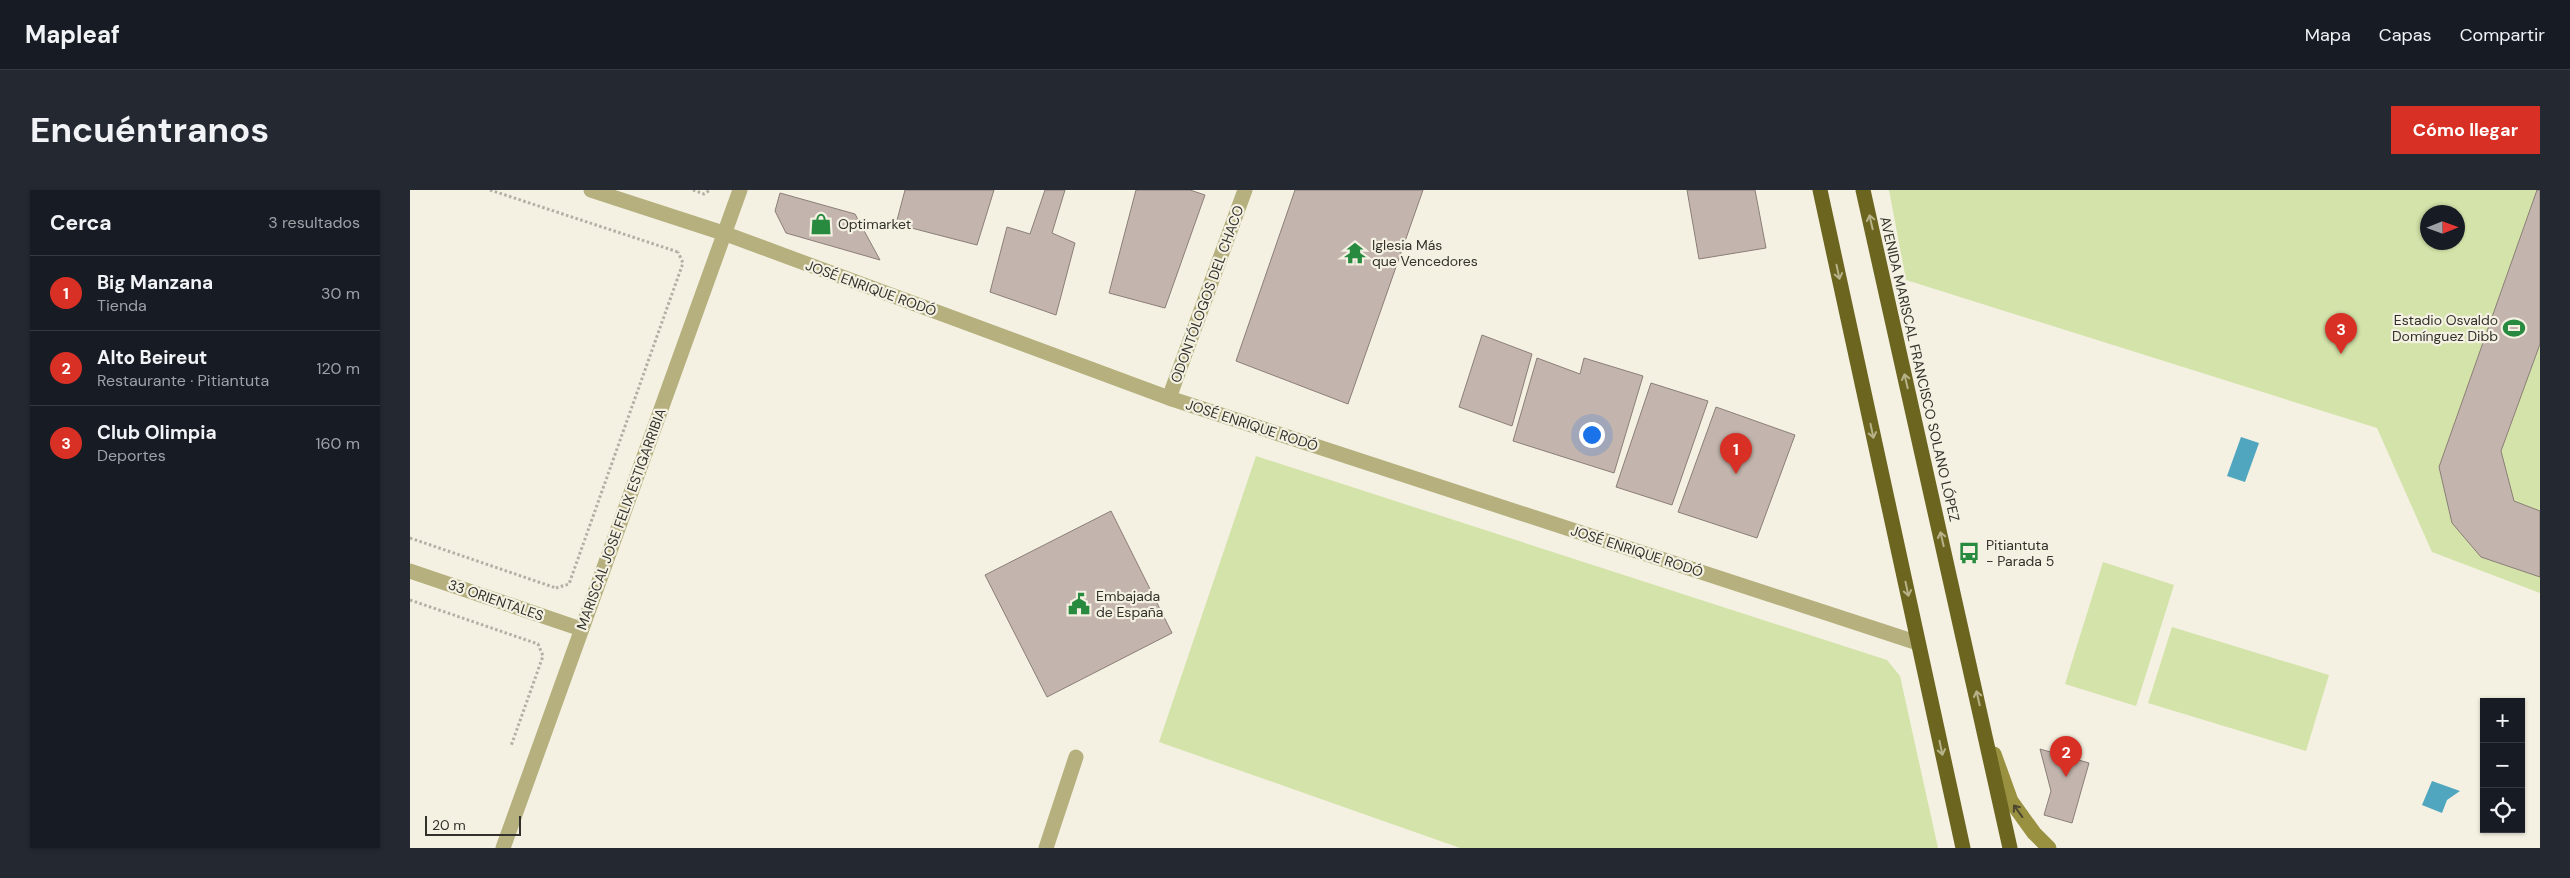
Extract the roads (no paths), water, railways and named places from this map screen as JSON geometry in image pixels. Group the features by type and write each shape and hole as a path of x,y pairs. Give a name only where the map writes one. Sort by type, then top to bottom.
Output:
{"highway":[{"path":"1820,190 1963,848"},
{"name":"AVENIDA MARISCAL FRANCISCO SOLANO LÓPEZ","path":"1863,190 2010,848"}],"street":[{"name":"JOSÉ ENRIQUE RODÓ","path":"591,190 726,234 1169,398 1918,643"},
{"name":"MARISCAL JOSE FELIX ESTIGARRIBIA","path":"503,848 726,234 740,190"},
{"name":"ODONTÓLOGOS DEL CHACO","path":"1169,398 1245,190"},
{"name":"33 ORIENTALES","path":"410,571 581,629"},
{"path":"1985,730 2012,801 2034,833 2049,848"},
{"path":"1046,848 1076,757"}],"water":[{"path":"2241,437 2259,443 2245,482 2227,476"},
{"path":"2432,781 2460,791 2447,800 2442,813 2422,805"}],"place":[{"name":"Optimarket","path":"821,224"},
{"name":"Iglesia Más que Vencedores","path":"1355,253"},
{"name":"Estadio Osvaldo Domínguez Dibb","path":"2514,328"},
{"name":"Club Olimpia","path":"2341,354"},
{"name":"Big Manzana","path":"1736,474"},
{"name":"Pitiantuta - Parada 5","path":"1969,553"},
{"name":"Embajada de España","path":"1079,604"},
{"name":"Alto Beireut","path":"2066,777"}]}
